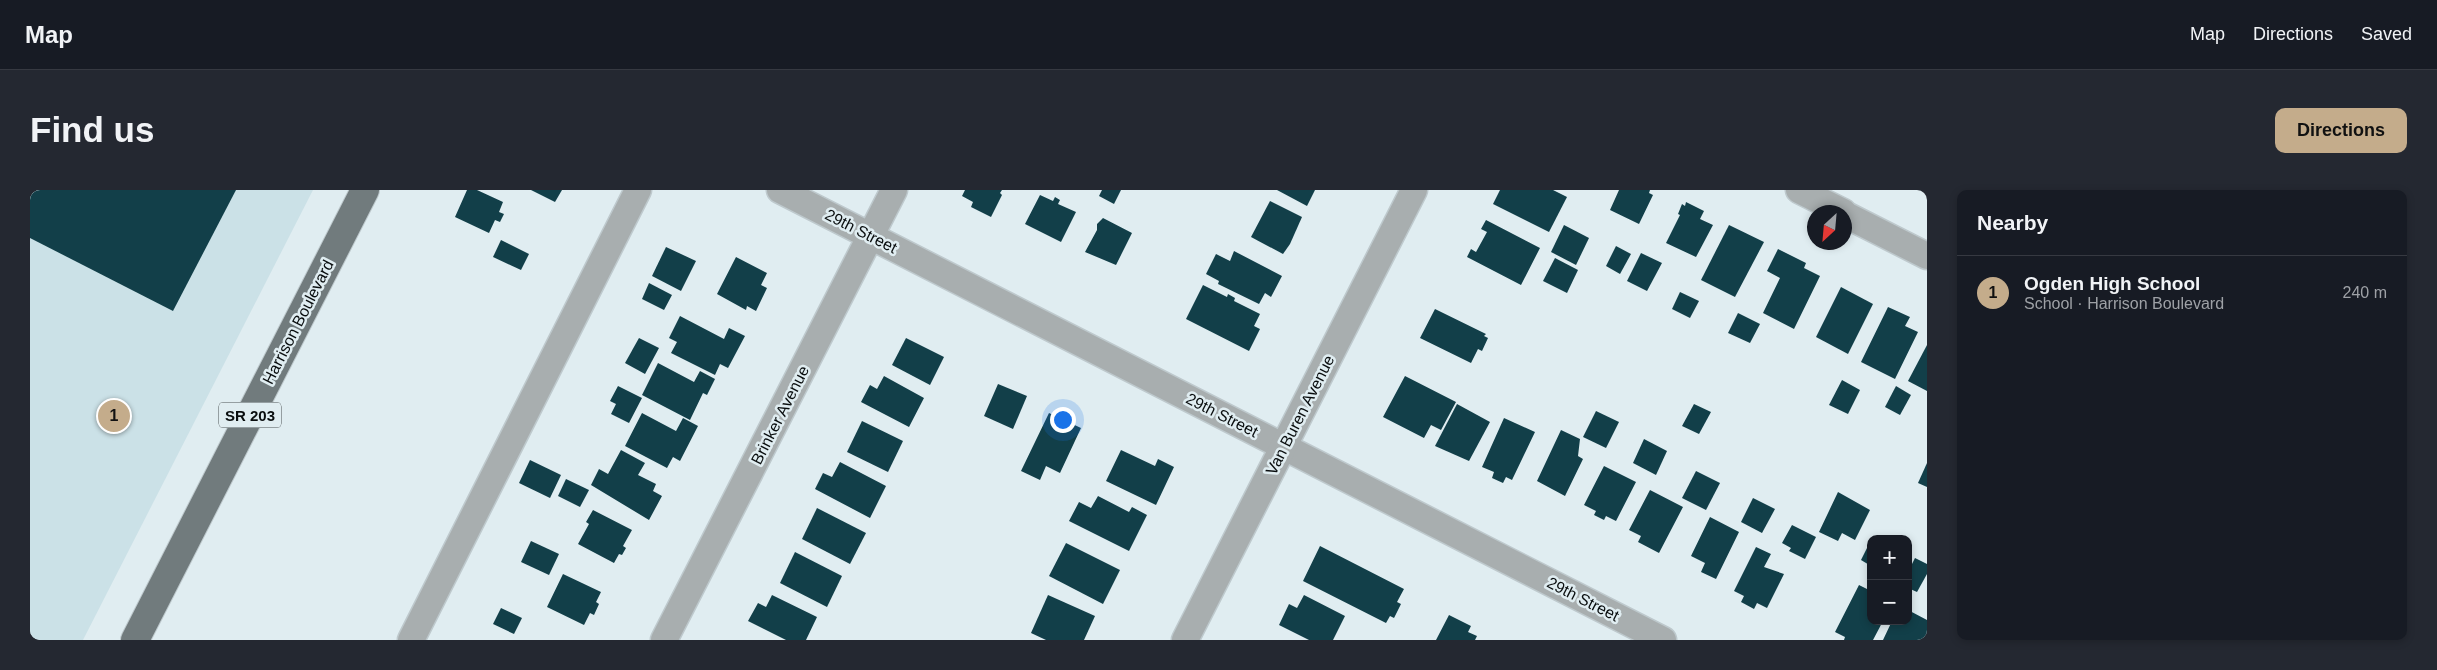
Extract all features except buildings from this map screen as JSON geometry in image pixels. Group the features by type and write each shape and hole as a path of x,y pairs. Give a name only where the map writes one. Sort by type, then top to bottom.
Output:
{"main road":[{"name":"Harrison Boulevard","path":"135,640 365,190"}],"street":[{"path":"411,640 638,190"},
{"name":"29th Street","path":"780,190 1663,640"},
{"name":"Brinker Avenue","path":"664,640 894,190"},
{"name":"Van Buren Avenue","path":"1185,640 1285,447 1414,190"},
{"path":"1798,190 1828,205"},
{"path":"1852,217 1927,256"}],"shaded area":[{"path":"30,190 313,190 83,640 30,640"}],"place":[{"name":"Ogden High School","path":"114,416"}]}
